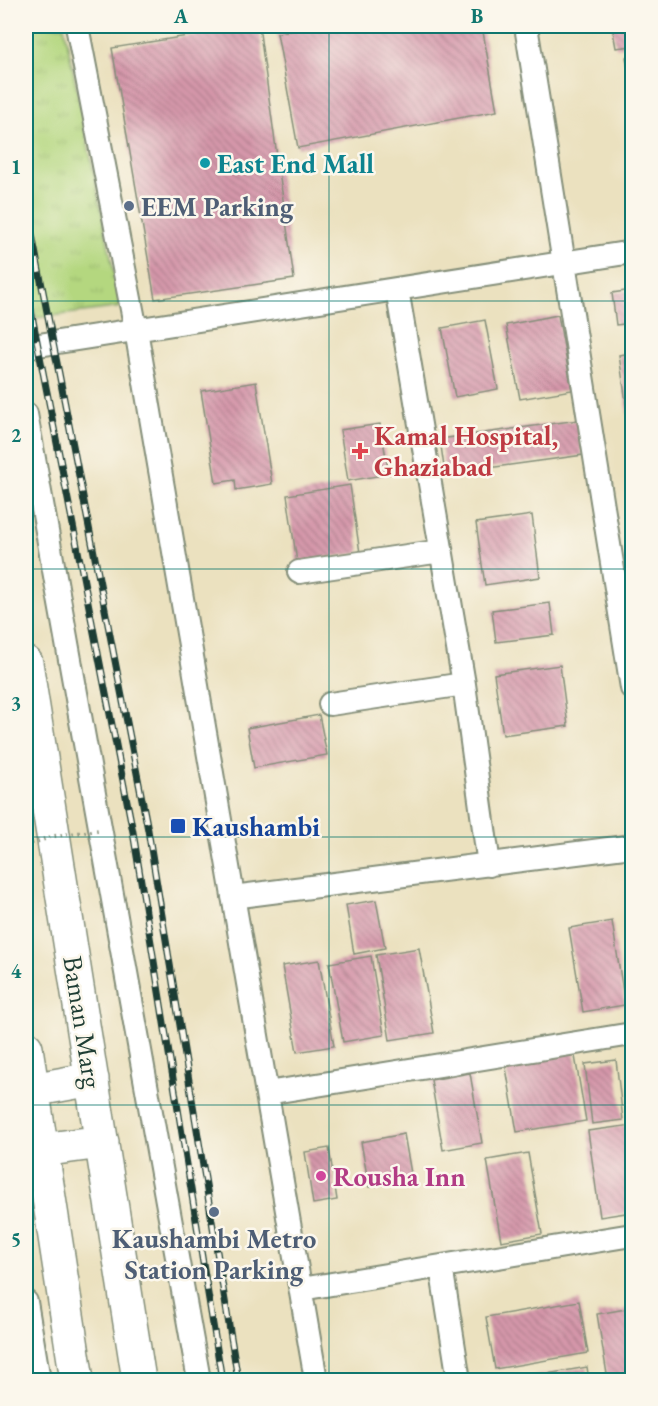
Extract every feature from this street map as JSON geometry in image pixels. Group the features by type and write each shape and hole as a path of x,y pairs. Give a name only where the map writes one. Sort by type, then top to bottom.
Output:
{"main road":[{"name":"Baman Marg","path":"26,663 40,841 92,1079 139,1380"},
{"path":"26,1048 77,1380"},
{"path":"32,1090 92,1079"},
{"path":"41,1150 102,1142"}],"street":[{"path":"77,26 136,330 316,1380"},
{"path":"526,26 633,688"},
{"path":"26,347 633,252"},
{"path":"397,289 464,684 489,865"},
{"path":"26,414 199,1380"},
{"path":"299,572 441,551"},
{"path":"330,704 464,684"},
{"path":"233,897 633,846"},
{"path":"267,1094 633,1034"},
{"path":"301,1290 633,1235"},
{"path":"441,1266 459,1380"},
{"path":"26,1302 39,1380"}],"path":[{"path":"40,841 100,830"}],"green space":[{"path":"26,26 64,26 121,307 36,318 26,265"}],"building":[{"name":"East End Mall","path":"259,26 294,279 155,299 112,48"},
{"path":"318,26 482,26 497,111 298,148 277,33"},
{"path":"612,26 632,26 632,46 616,48"},
{"path":"632,55 632,88 631,88 626,57"},
{"path":"632,290 632,323 616,325 612,293"},
{"path":"558,315 572,390 520,399 506,325"},
{"path":"485,320 498,389 455,397 442,328"},
{"path":"632,353 632,436 631,436 619,355"},
{"path":"256,382 272,484 236,490 235,480 216,483 201,391"},
{"path":"578,420 583,455 445,474 440,439"},
{"path":"380,424 389,474 348,481 340,430"},
{"path":"350,485 360,553 297,562 287,495"},
{"path":"532,515 540,577 485,585 476,523"},
{"path":"550,603 554,635 496,642 492,610"},
{"path":"560,665 568,726 503,735 494,674"},
{"path":"319,715 327,755 254,768 247,728"},
{"path":"376,900 385,948 354,954 346,905"},
{"path":"612,921 625,1005 583,1012 569,928"},
{"path":"419,948 434,1033 390,1040 376,955"},
{"path":"371,956 384,1035 343,1042 329,963"},
{"path":"319,960 334,1046 297,1052 282,966"},
{"path":"574,1050 586,1121 517,1132 505,1062"},
{"path":"616,1060 623,1120 592,1124 585,1064"},
{"path":"470,1073 482,1143 443,1150 431,1080"},
{"path":"632,1125 632,1212 600,1217 588,1131"},
{"path":"404,1134 412,1179 369,1187 361,1142"},
{"name":"Rousha Inn","path":"329,1148 337,1200 313,1204 305,1152"},
{"path":"528,1153 542,1234 501,1241 487,1160"},
{"path":"579,1301 588,1353 495,1369 486,1317"},
{"path":"632,1308 632,1380 608,1380 597,1314"},
{"path":"587,1367 589,1380 518,1380 518,1379"}],"railway":[{"path":"26,204 148,830 238,1380"},
{"path":"26,285 133,832 222,1380"}],"place":[{"name":"East End Mall","path":"205,163"},
{"name":"EEM Parking","path":"129,206"},
{"name":"Kamal Hospital, Ghaziabad","path":"360,451"},
{"name":"Kaushambi","path":"178,826"},
{"name":"Rousha Inn","path":"321,1176"},
{"name":"Kaushambi Metro Station Parking","path":"214,1212"}]}
